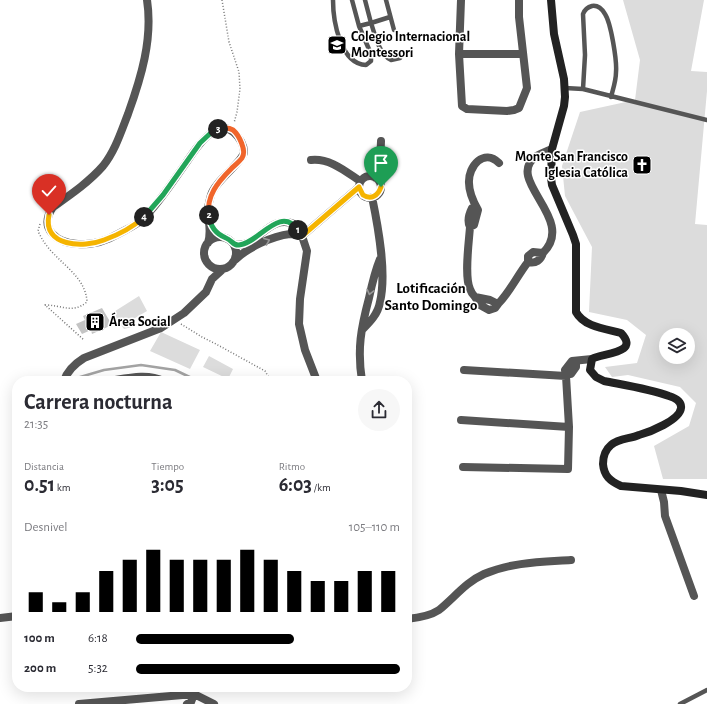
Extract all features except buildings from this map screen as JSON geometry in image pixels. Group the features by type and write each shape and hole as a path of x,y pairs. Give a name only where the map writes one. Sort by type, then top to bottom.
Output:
{"main road":[{"path":"551,0 554,34 565,88 564,106 552,149 551,178 552,185 576,244 576,312 579,318 592,325 621,333 626,342 625,347 620,351 597,356 592,359 590,367 592,373 604,381 668,396 679,400 681,405 679,414 672,420 640,435 616,441 609,446 605,452 603,460 604,471 608,478 620,486 707,495"}],"street":[{"path":"66,376 78,362 161,328 184,313 206,292 213,273 211,266 206,260 204,251 208,243 210,233 208,209 211,193 220,180 242,158 244,152 237,135 232,130 225,128 215,129 200,143 163,195 143,218 103,241 90,244 73,244 65,242 57,239 51,233 48,220 53,207 97,173 109,158 118,141 135,96 143,66 147,37 147,0"},
{"path":"461,0 459,54 461,102 463,108 507,111 519,108 527,88 519,17 519,0"},
{"path":"459,54 523,54"},
{"path":"376,178 380,166 381,141"},
{"path":"499,162 494,158 486,157 477,161 474,164 469,184 475,206 472,208 468,222 470,227 467,258 468,285 470,291 480,305 489,310 495,308 506,296 528,262 536,262 541,258 552,241 552,232 548,212 533,189 528,175 528,170 534,158 552,149"},
{"path":"302,236 360,184 363,178 369,176 376,178 381,187 378,194 372,197 363,195 360,184 329,161 319,159 310,160"},
{"path":"362,330 375,315 380,302 382,281 378,223 372,197"},
{"path":"210,222 216,232 223,238"},
{"path":"234,244 244,244 269,227 283,222 294,224 302,236 307,251 300,299 299,324 305,350 315,376"},
{"path":"212,279 223,269 232,264 244,252 265,242 291,234 302,236"},
{"path":"208,243 216,238 230,240 236,249 235,260"},
{"path":"361,376 359,352 362,330 381,255"},
{"path":"211,266 218,269 223,269"},
{"path":"464,370 567,375 571,374 574,370 576,367 576,362 592,359"},
{"path":"463,467 568,469 569,426 567,375"},
{"path":"462,420 569,426"},
{"path":"661,490 665,516 694,596"},
{"path":"412,619 419,618 438,611 458,592 483,575 509,565 571,560"},
{"path":"0,618 12,617"},
{"path":"187,704 191,702 194,694"},
{"path":"78,704 194,694 214,704"}],"lane":[{"path":"332,0 337,35 343,47 356,62 360,65 366,65 370,61 371,54 359,26 352,0"},
{"path":"365,0 371,23 381,49 386,57 391,60 400,58"},
{"path":"386,0 394,30"},
{"path":"582,89 585,55 583,14 590,6 597,6 606,15 616,57 616,73 611,97"},
{"path":"359,26 390,17"},
{"path":"565,88 582,89 707,120"},
{"path":"680,704 707,690"}],"path":[{"path":"222,0 229,42 239,72 240,89 237,112 232,130"},
{"path":"48,220 40,224 38,231 44,243 53,254 75,274 86,295 87,302 80,307 70,310 55,305 45,305 84,340"},
{"path":"175,319 202,337 265,371 268,376"}],"shaded area":[{"path":"623,0 704,0 691,71 707,72 707,91 695,224 707,225 707,479 663,479 654,446 689,426 696,403 680,387 628,375 612,377 605,367 637,363 646,335 627,320 589,312 592,247 565,196 562,166 580,112 635,100 640,60"},
{"path":"139,296 147,311 130,321 132,327 124,329 112,313"},
{"path":"161,332 200,350 190,369 150,351"},
{"path":"209,356 233,369 230,376 222,376 203,367"}],"waterway":[{"path":"84,376 104,370 141,365 175,370 188,376"}],"place":[{"name":"Colegio Internacional Montessori","path":"337,45"},
{"name":"Monte San Francisco Iglesia Católica","path":"642,165"},
{"name":"Área Social","path":"95,322"}],"district":[{"name":"Lotificación Santo Domingo","path":"431,296"}],"route":[{"path":"49,215 49,229 57,239 61,241 73,244 90,244 103,241 129,228 143,218 163,195 200,143 215,129 225,128 232,130 237,135 244,152 242,158 220,180 211,193 208,209 212,227 219,235 230,240 234,244 244,244 269,227 283,222 294,224 302,236 359,187 359,190 363,195 366,197 372,197 378,194 381,187"}]}
